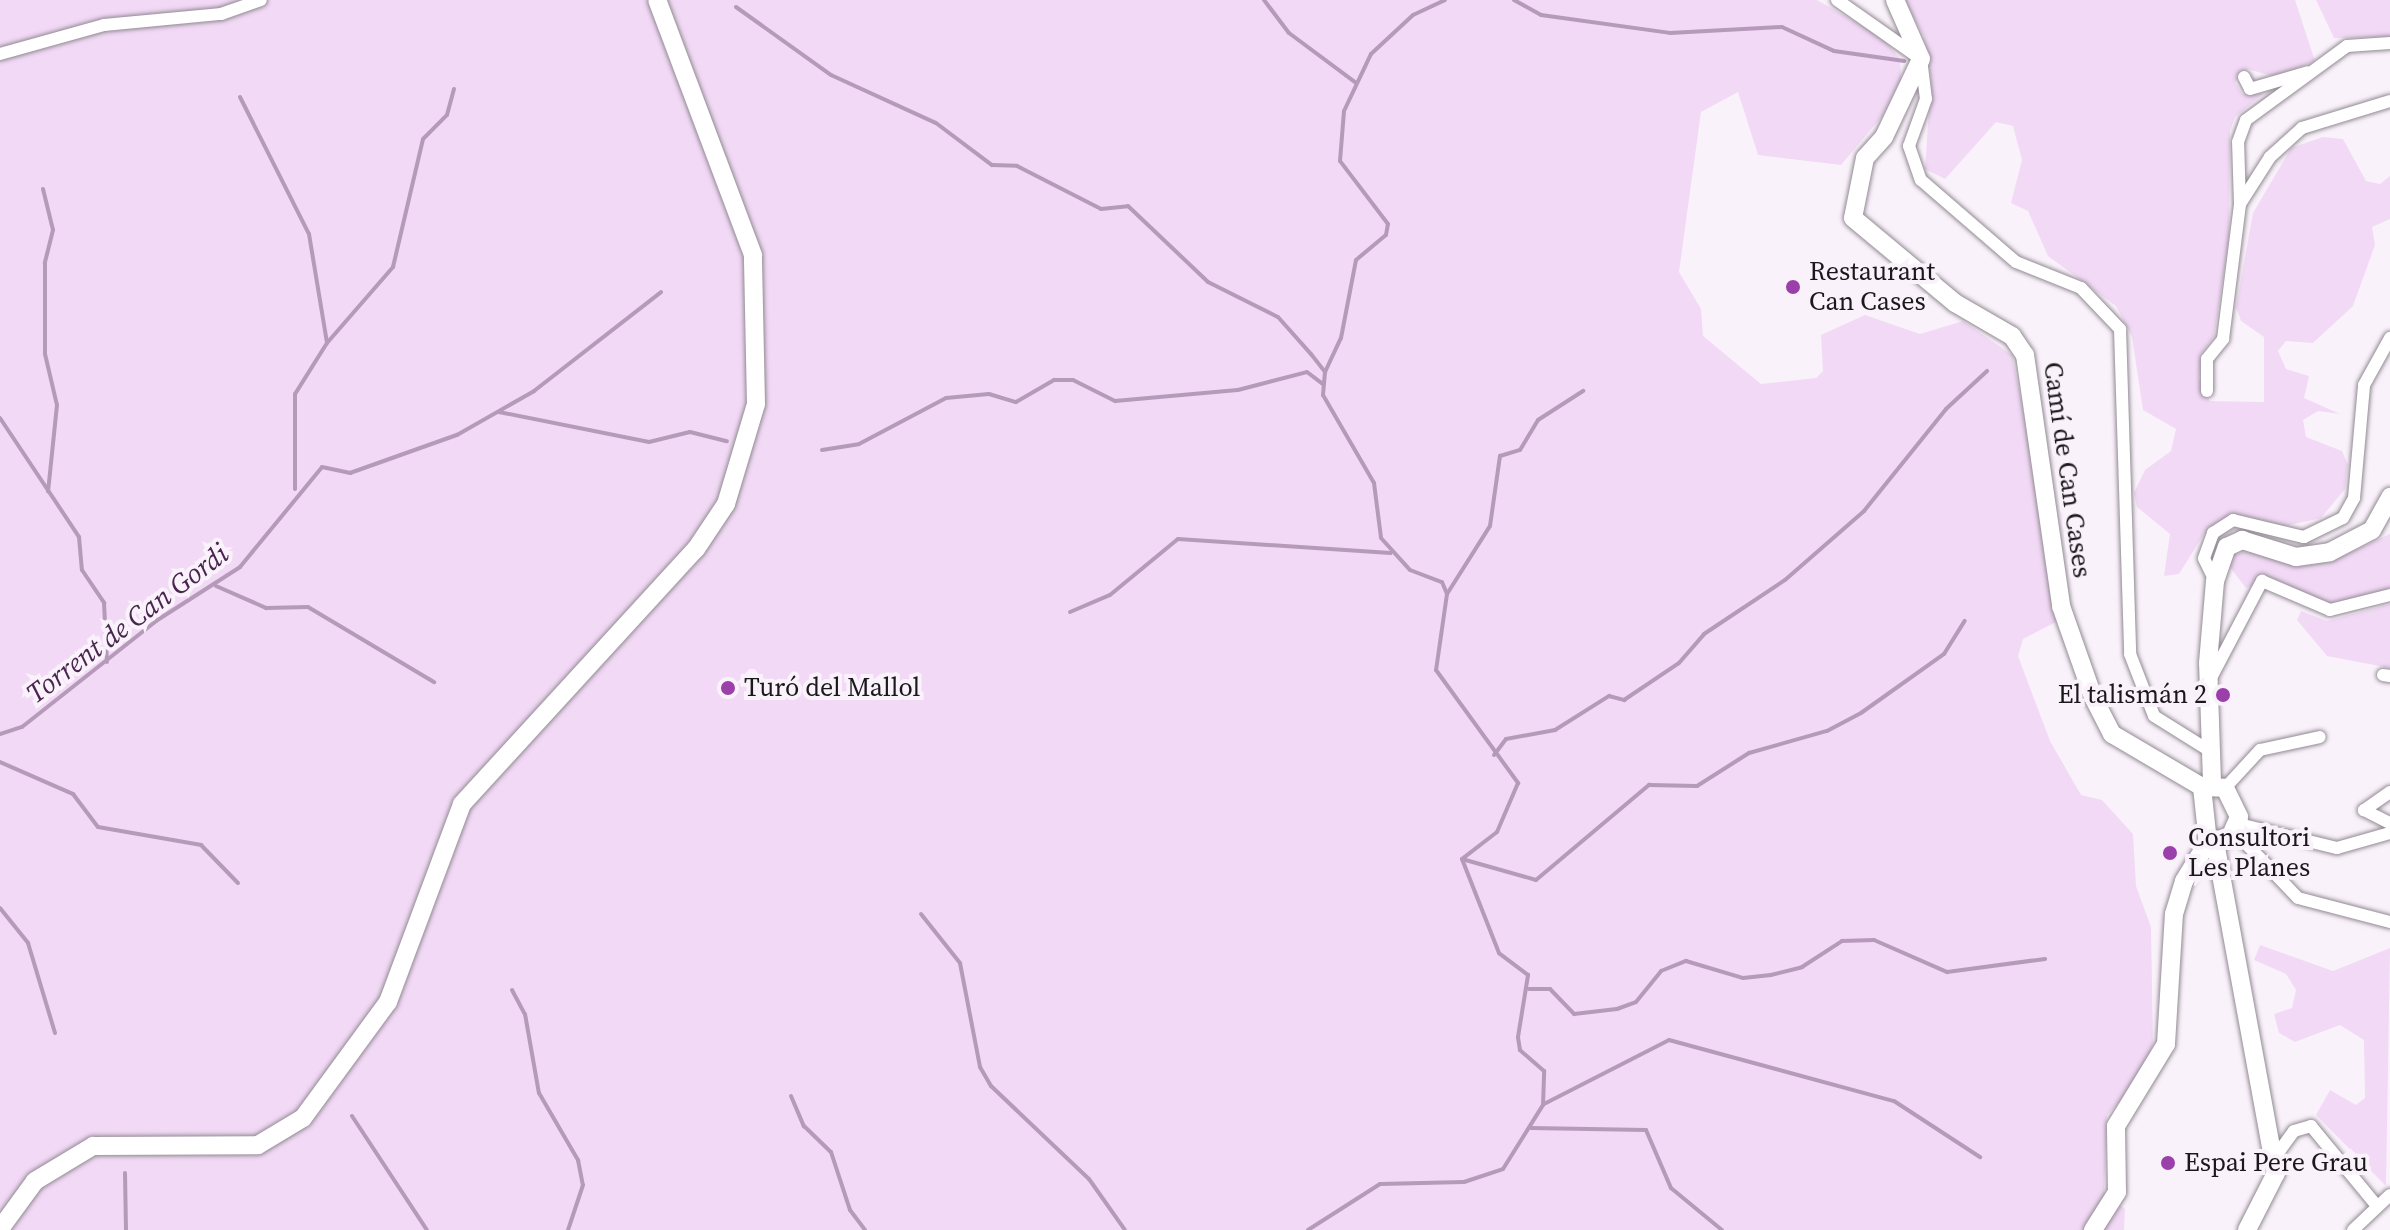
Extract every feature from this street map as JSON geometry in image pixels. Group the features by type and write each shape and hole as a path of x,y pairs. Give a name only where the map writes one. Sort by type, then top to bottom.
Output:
{"street":[{"path":"0,54 104,25 221,14 261,0"},
{"path":"0,1229 35,1181 93,1146 258,1145 303,1118 388,1002 462,804 696,549 726,504 756,404 753,255 657,0"},
{"path":"1837,0 1921,59"},
{"path":"1895,0 1921,59 1926,99 1909,146 1921,180 2016,262 2081,288 2120,329 2130,654 2154,716 2210,751"},
{"path":"2207,391 2207,359 2223,339 2240,204 2240,130 2347,46 2390,43"},
{"name":"Camí de Can Cases","path":"1921,59 1884,137 1865,158 1853,218 1955,303 2012,336 2025,355 2061,606 2093,697 2112,734 2213,785"},
{"path":"2244,77 2250,89 2319,69"},
{"path":"2240,204 2288,137 2390,101"},
{"path":"2215,581 2204,558 2213,533 2233,520 2304,537 2343,518 2354,498 2364,385 2390,338"},
{"path":"2247,1230 2272,1191 2275,1157 2212,842 2209,684 2215,581 2234,542 2296,557 2330,552 2372,530 2390,497"},
{"path":"2209,684 2262,581 2330,610 2390,595"},
{"path":"2213,785 2260,750 2320,737"},
{"path":"2213,785 2237,828 2298,898 2390,922"},
{"path":"2390,792 2364,810 2390,823"},
{"path":"2093,1230 2117,1192 2116,1126 2166,1044 2174,914 2184,881 2212,842 2237,828 2337,848 2390,833"},
{"path":"2275,1157 2294,1131 2311,1126 2384,1206"},
{"path":"2353,1230 2384,1206 2390,1195"}],"shaded area":[{"path":"0,0 1817,0 1883,38 1900,59 1901,79 1883,115 1841,165 1758,155 1738,92 1701,112 1679,272 1701,309 1703,336 1761,384 1816,378 1823,371 1821,335 1865,315 1920,334 1963,321 2012,355 2043,508 2056,622 2023,639 2018,656 2050,741 2081,795 2102,800 2133,834 2136,886 2151,927 2153,1044 2137,1083 2107,1115 2104,1192 2125,1209 2124,1230 0,1230"},
{"path":"1904,0 2295,0 2315,61 2275,77 2248,69 2235,82 2242,94 2263,94 2235,117 2230,131 2229,240 2214,336 2201,354 2199,379 2210,401 2264,402 2264,337 2241,321 2236,307 2253,213 2291,148 2323,137 2343,139 2366,181 2380,184 2390,176 2390,219 2372,227 2375,245 2353,306 2313,343 2286,341 2278,351 2286,369 2309,376 2304,398 2340,414 2318,411 2303,420 2306,437 2342,451 2348,465 2345,489 2321,518 2271,529 2226,517 2204,534 2179,574 2164,576 2170,534 2137,507 2134,493 2145,470 2171,451 2176,429 2143,410 2132,337 2116,306 2048,256 2028,211 2011,203 2022,160 2013,126 1996,122 1945,179 1925,169 1931,78 1924,36"},
{"path":"2316,0 2390,0 2390,37 2334,38"},
{"path":"2390,534 2390,590 2328,605 2272,579 2246,588 2229,566 2234,555 2247,551 2328,563"},
{"path":"2390,604 2390,668 2327,656 2297,620 2301,611 2327,621"},
{"path":"2260,945 2333,971 2390,948 2386,1186 2316,1115 2330,1090 2356,1105 2365,1098 2364,1040 2340,1025 2295,1042 2279,1033 2274,1014 2292,1008 2296,990 2286,974 2254,960"}],"waterway":[{"path":"1264,0 1289,33 1356,83"},
{"path":"1325,372 1341,338 1356,260 1386,235 1388,224 1340,161 1344,111 1371,54 1413,15 1445,0"},
{"path":"1514,0 1541,15 1670,33 1782,27 1834,51 1904,61"},
{"path":"736,7 831,75 936,123 992,165 1017,166 1101,209 1128,206 1208,282 1278,317 1311,354 1325,372 1323,395 1374,483 1381,538 1410,570 1442,582 1447,594 1436,670 1518,783 1497,832 1462,859"},
{"path":"327,343 393,267 423,139 447,115 454,89"},
{"path":"240,97 309,234 327,343 295,394 295,489"},
{"path":"43,189 53,230 45,263 45,354 57,405 48,492"},
{"name":"Torrent de Can Gordi","path":"0,734 22,727 156,621 240,567 322,467 350,473 457,435 534,391 661,292"},
{"path":"1494,755 1506,739 1555,730 1609,696 1624,700 1679,663 1704,634 1785,580 1864,511 1946,409 1987,371"},
{"path":"822,450 859,444 946,398 989,394 1016,402 1054,380 1073,380 1115,401 1238,390 1307,372 1323,384"},
{"path":"1447,594 1490,526 1500,456 1520,450 1538,420 1583,391"},
{"path":"499,412 649,442 690,432 727,441"},
{"name":"Torrent de Can Gordi","path":"0,418 79,537 82,570 104,603 107,662"},
{"path":"1070,612 1110,595 1178,539 1391,553"},
{"name":"Torrent de Can Gordi","path":"216,586 266,608 308,607 434,682"},
{"path":"1462,859 1536,880 1649,785 1697,786 1749,753 1827,731 1861,713 1944,654 1965,621"},
{"path":"0,762 73,794 98,827 201,845 238,883"},
{"path":"1308,1230 1380,1184 1464,1182 1503,1169 1543,1105 1544,1071 1520,1050 1518,1037 1528,975 1499,953 1462,859"},
{"path":"0,908 28,943 55,1033"},
{"path":"921,914 960,963 980,1067 991,1086 1089,1179 1125,1230"},
{"path":"1529,989 1550,989 1574,1014 1617,1009 1636,1002 1661,971 1686,961 1743,978 1771,975 1802,967 1842,941 1874,940 1947,972 2045,959"},
{"path":"512,990 525,1014 539,1093 578,1160 583,1185 568,1230"},
{"path":"1544,1104 1669,1040 1894,1101 1980,1157"},
{"path":"791,1096 804,1126 831,1152 850,1210 865,1230"},
{"path":"352,1116 427,1230"},
{"path":"1531,1128 1646,1130 1671,1188 1722,1230"},
{"path":"125,1173 126,1230"}],"place":[{"name":"Restaurant Can Cases","path":"1793,287"},
{"name":"Turó del Mallol","path":"728,688"},
{"name":"El talismán 2","path":"2223,695"},
{"name":"Consultori Les Planes","path":"2170,853"},
{"name":"Espai Pere Grau","path":"2168,1163"}]}
